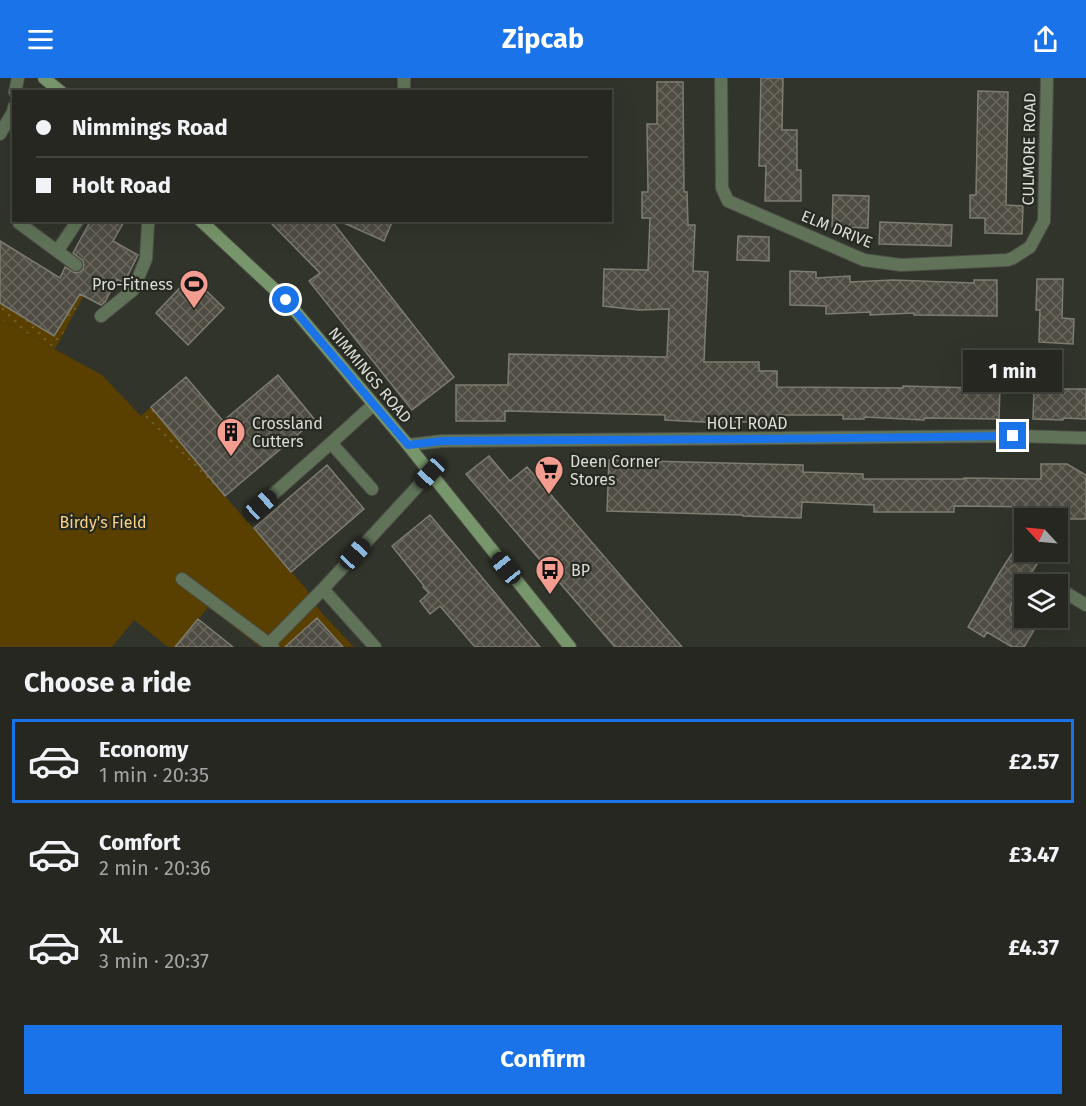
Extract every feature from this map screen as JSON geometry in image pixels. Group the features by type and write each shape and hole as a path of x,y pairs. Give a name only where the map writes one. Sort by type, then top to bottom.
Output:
{"main road":[{"name":"NIMMINGS ROAD","path":"202,222 286,300 408,445 570,647"}],"street":[{"name":"ELM DRIVE","path":"721,78 722,188 728,201 864,260 901,265 1014,258 1030,247 1044,221"},
{"name":"CULMORE ROAD","path":"1044,221 1047,78"},
{"path":"0,134 12,114"},
{"path":"58,250 77,222"},
{"path":"101,316 133,290 146,259 149,222"},
{"path":"19,223 76,265"},
{"path":"261,505 374,405"},
{"name":"HOLT ROAD","path":"408,445 442,441 1013,436 1086,438"},
{"path":"331,443 372,489"},
{"path":"182,579 271,645 430,473"},
{"path":"323,589 375,647"},
{"path":"1068,594 1086,605"}],"green space":[{"path":"82,291 85,293 55,349 0,319 0,303 54,336"},
{"name":"Birdy's Field","path":"0,319 102,375 141,416 225,496 307,590 320,611 354,647 260,647 208,607 176,647 168,647 134,620 112,647 0,647"},
{"path":"151,407 225,496 141,416"}],"building":[{"path":"761,78 783,78 782,130 797,130 797,170 801,170 801,201 765,201 766,166 759,166"},
{"path":"657,82 683,82 684,192 687,192 688,225 695,225 693,271 708,272 704,362 759,362 759,371 777,371 777,387 978,388 978,384 1000,385 999,419 924,418 924,420 864,417 864,419 843,419 843,415 777,415 777,422 703,422 665,420 665,415 505,411 505,421 456,421 456,385 508,385 509,354 667,357 669,309 639,310 603,306 604,269 648,270 650,218 642,218 642,192 648,192 647,124 657,124"},
{"path":"978,91 1008,92 1006,205 1023,206 1022,234 985,233 985,218 970,218 970,195 976,195"},
{"path":"833,195 869,196 868,228 832,227"},
{"path":"90,222 124,222 113,241 138,255 124,283 117,279 105,302 101,305 80,294 54,336 0,303 0,241 60,278 65,267 75,273 83,269 83,261 73,253"},
{"path":"270,222 333,222 454,377 412,410 309,281 320,273"},
{"path":"341,222 392,222 384,241"},
{"path":"880,222 952,225 951,246 879,244"},
{"path":"738,236 769,237 769,261 737,260"},
{"path":"790,271 816,272 816,278 850,276 850,282 893,280 974,283 974,280 997,280 997,316 914,315 914,313 870,315 870,312 826,314 826,306 790,305"},
{"path":"191,276 224,308 188,345 156,313"},
{"path":"1037,279 1063,279 1062,318 1074,319 1073,344 1039,342 1040,310 1036,310"},
{"name":"Crossland Cutters","path":"278,375 315,420 225,496 151,407 186,377 223,421"},
{"path":"1034,389 1086,389 1086,419 1033,419"},
{"path":"489,456 510,481 527,467 682,647 615,647 466,474"},
{"path":"609,460 803,465 803,472 863,474 863,479 1041,479 1041,464 1067,464 1086,475 1086,519 1068,519 1068,508 954,506 954,512 874,512 874,505 802,502 801,518 607,511"},
{"path":"327,465 364,509 291,572 254,528"},
{"path":"430,515 540,647 475,647 440,606 430,614 420,601 429,593 392,546"},
{"path":"1014,550 1014,562 1038,562 1031,574 1014,574 1014,600 1010,610 1014,616 1014,628 1035,628 1024,647 1012,647 987,632 984,637 968,627"},
{"path":"317,618 343,647 285,647"},
{"path":"198,619 233,647 175,647"}],"place":[{"name":"Pro-Fitness","path":"194,310"},
{"name":"Crossland Cutters","path":"231,458"},
{"name":"Deen Corner Stores","path":"549,496"},
{"name":"BP","path":"550,596"}],"route":[{"path":"286,300 408,445 442,441 1013,436"}]}
